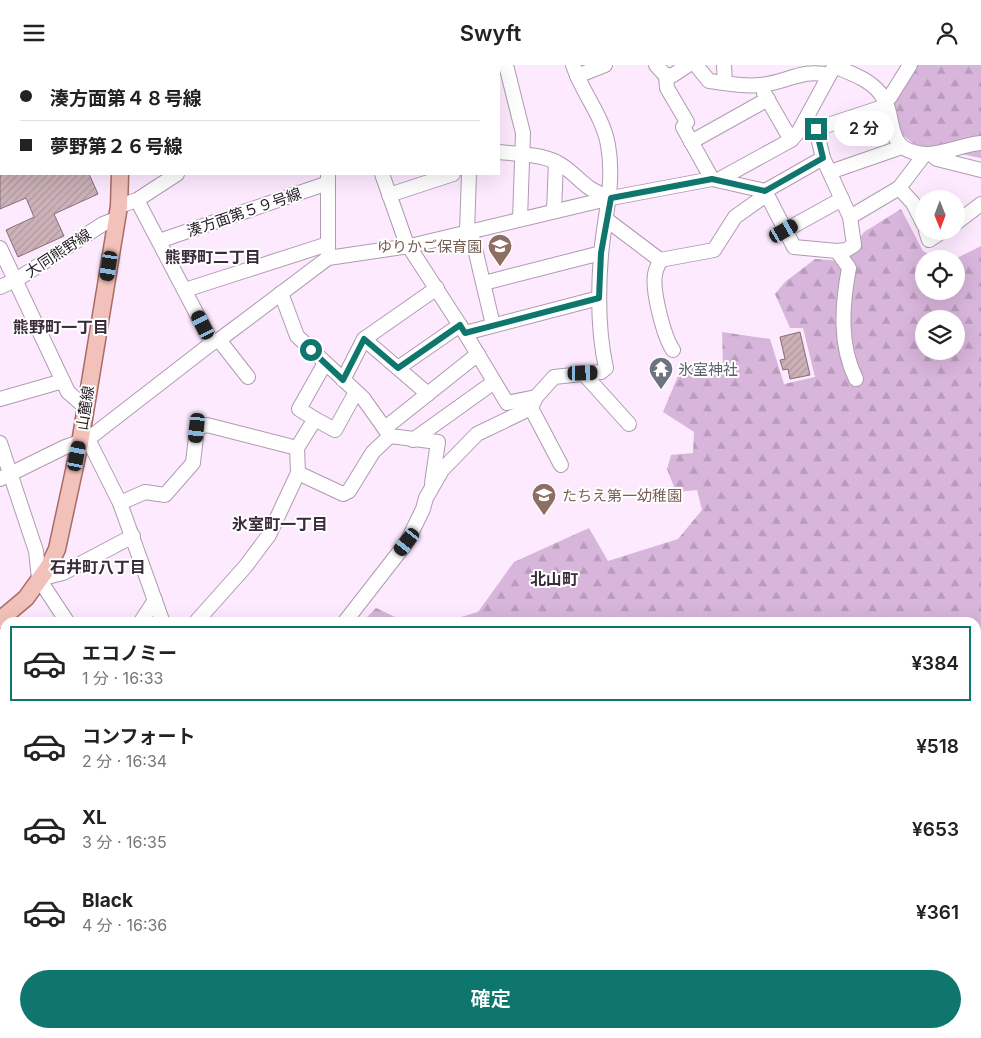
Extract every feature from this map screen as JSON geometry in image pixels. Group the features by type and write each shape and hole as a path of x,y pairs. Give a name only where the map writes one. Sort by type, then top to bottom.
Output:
{"main road":[{"name":"山麓線","path":"4,617 26,598 49,566 57,549 84,441 86,407 117,212 118,175"}],"street":[{"path":"506,65 522,133 523,155 520,219"},
{"path":"349,617 407,542 431,489 442,470 477,434 533,403 554,377 600,373 606,368 602,352 599,298 601,253 611,198 608,145 597,112 575,71 605,65"},
{"path":"656,65 666,76 667,88 687,122 683,127 716,179 766,193 784,231 794,247 842,250 854,245 850,217 823,158 816,129 806,119"},
{"path":"666,76 688,65"},
{"path":"696,65 709,81 725,83 760,85 813,68 833,69 866,80 885,103 893,134 902,147"},
{"path":"724,65 725,83"},
{"path":"816,129 885,103 910,65"},
{"path":"185,290 328,251 410,246 611,198 716,179 791,140 799,131 833,69"},
{"path":"760,85 791,140"},
{"path":"691,142 768,99"},
{"path":"850,217 899,188 928,154 966,144 981,143"},
{"path":"830,172 902,147 981,170"},
{"path":"500,152 556,162 595,194 611,198"},
{"path":"607,220 660,260 714,250 735,217 766,193 823,158"},
{"path":"554,211 556,162"},
{"name":"大同熊野線","path":"0,287 16,280 175,175"},
{"path":"382,175 406,242 463,329 506,403 533,403"},
{"path":"389,195 449,175"},
{"path":"468,175 467,231 472,236 493,325"},
{"path":"5,476 66,447 84,441 282,293 328,251 328,179"},
{"name":"湊方面第５９号線","path":"159,241 328,179"},
{"path":"899,188 915,207"},
{"path":"784,231 842,199"},
{"path":"137,200 215,342 248,377"},
{"path":"965,216 981,204"},
{"path":"0,248 68,392 86,407"},
{"path":"842,250 848,268 842,301 845,341 851,368 856,379"},
{"path":"484,283 601,253"},
{"path":"660,260 654,275 658,306 668,343 673,350"},
{"path":"343,380 364,339 437,288"},
{"path":"282,293 297,336 356,392 388,432 413,440 438,442 431,489"},
{"path":"398,368 463,329 493,325 599,298"},
{"path":"364,339 428,394"},
{"path":"298,473 343,494 350,491 372,452 388,432 428,394 478,354"},
{"path":"325,363 299,409 335,430 356,392"},
{"path":"583,373 629,424"},
{"path":"0,399 63,381"},
{"path":"413,440 494,382"},
{"path":"533,403 561,465"},
{"path":"200,617 245,567 269,535 298,473 297,448 315,419"},
{"path":"120,503 144,492 165,495 193,463 197,428 207,425 297,448"},
{"path":"84,441 120,503 160,617"},
{"path":"0,443 5,476 36,551 40,579 64,617"},
{"path":"40,579 63,573 133,536"},
{"path":"144,617 155,600"}],"green space":[{"path":"915,65 981,65 981,158 915,145 899,132 893,102"},
{"path":"901,209 915,236 915,240 917,240 922,250 915,250 915,300 965,300 965,254 981,246 981,617 461,617 478,612 514,562 589,528 608,561 678,539 702,510 697,490 676,492 667,469 671,455 693,453 694,432 663,412 683,364 723,365 722,332 770,339 784,384 815,377 803,328 790,328 775,294 785,282 815,259 844,261 864,232"},
{"path":"376,608 395,617 367,617"}],"building":[{"path":"0,175 89,175 98,194 54,214 64,236 18,257 6,230 34,217 26,198 0,209"},
{"path":"800,332 810,375 790,379 788,369 783,370 780,360 785,359 780,337"}],"place":[{"name":"ゆりかご保育園","path":"500,267"},
{"name":"氷室神社","path":"661,390"},
{"name":"たちえ第一幼稚園","path":"544,516"}],"district":[{"name":"熊野町二丁目","path":"213,257"},
{"name":"熊野町一丁目","path":"61,327"},
{"name":"氷室町一丁目","path":"280,524"},
{"name":"石井町八丁目","path":"98,567"},
{"name":"北山町","path":"554,579"}],"route":[{"path":"311,350 343,380 364,339 398,368 460,325 465,333 599,298 601,253 611,198 712,179 720,179 765,191 823,158 816,129"}]}
